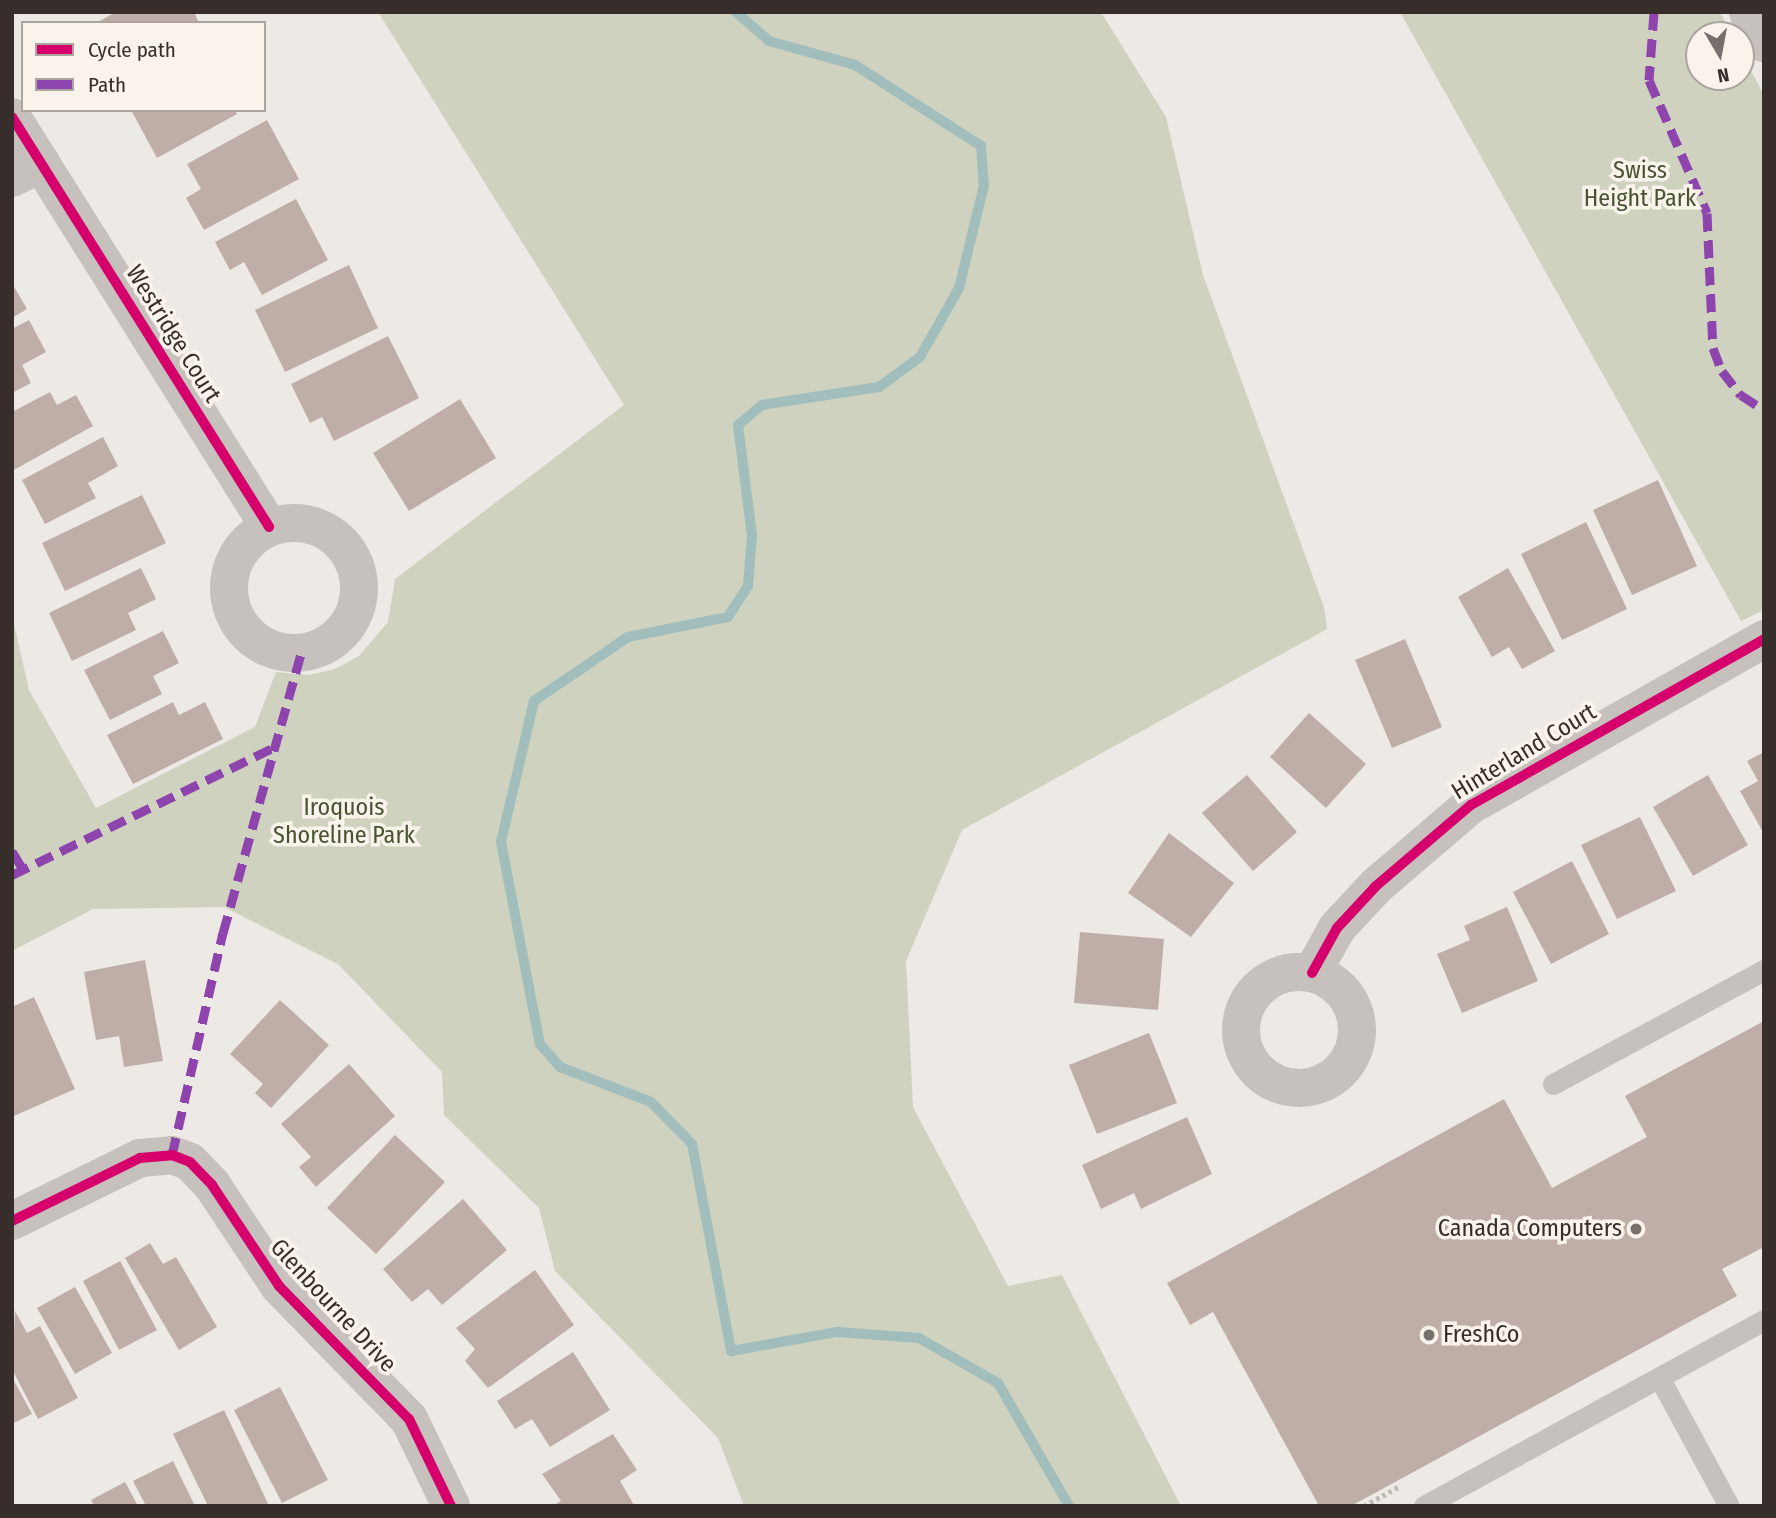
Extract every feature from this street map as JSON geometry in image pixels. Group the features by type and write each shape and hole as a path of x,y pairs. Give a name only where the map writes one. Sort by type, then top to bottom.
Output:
{"street":[{"path":"1748,12 1764,43"},
{"name":"Westridge Court","path":"12,117 27,170 269,527"},
{"name":"Hinterland Court","path":"1312,973 1336,928 1376,886 1471,805 1764,639"},
{"name":"Glenbourne Drive","path":"12,1221 140,1158 172,1155 190,1163 212,1185 279,1286 409,1419 451,1506"}],"lane":[{"path":"1553,1084 1764,970"},
{"path":"1424,1506 1764,1320"},
{"path":"1660,1378 1729,1506"}],"green space":[{"name":"Iroquois Shoreline Park","path":"378,12 1101,12 1166,117 1203,275 1324,607 1327,629 962,830 906,961 913,1107 1008,1286 1062,1275 1181,1506 744,1506 718,1438 555,1271 539,1208 444,1115 442,1072 338,964 224,907 93,909 12,951 12,615 29,690 96,808 255,727 276,672 309,675 335,669 359,656 388,622 395,579 624,405"},
{"name":"Swiss Height Park","path":"1400,12 1720,12 1725,21 1685,21 1685,91 1755,91 1755,78 1764,95 1764,610 1741,621"}],"building":[{"path":"116,12 194,12 198,21 100,21"},
{"path":"132,112 236,112 237,114 157,158"},
{"path":"267,120 299,179 204,230 186,198 201,189 187,164"},
{"path":"296,199 328,260 262,295 244,262 230,270 215,242"},
{"path":"349,265 378,328 285,372 255,310"},
{"path":"12,283 27,309 12,318"},
{"path":"29,320 46,352 22,365 31,383 12,393 12,329"},
{"path":"388,336 419,398 334,441 322,417 310,423 291,384"},
{"path":"50,392 57,405 76,395 93,426 12,471 12,412"},
{"path":"460,399 496,458 409,511 373,453"},
{"path":"103,437 118,466 88,483 96,498 45,524 22,480"},
{"path":"1658,480 1697,566 1632,595 1593,510"},
{"path":"142,495 166,543 65,591 42,543"},
{"path":"1586,522 1627,609 1562,640 1521,554"},
{"path":"141,568 156,599 128,613 136,630 72,661 49,613"},
{"path":"1508,568 1555,651 1522,669 1509,647 1492,657 1458,597"},
{"path":"163,631 179,663 153,676 162,694 110,720 84,670"},
{"path":"1405,639 1442,727 1392,748 1355,660"},
{"path":"173,702 179,715 205,702 223,739 133,784 107,735"},
{"path":"1309,713 1366,764 1326,808 1270,757"},
{"path":"1764,752 1764,834 1740,791 1758,781 1747,761"},
{"path":"1247,775 1297,832 1253,871 1202,813"},
{"path":"1708,775 1748,845 1693,876 1653,807"},
{"path":"1640,817 1676,891 1617,919 1581,845"},
{"path":"1169,833 1234,883 1191,937 1128,893"},
{"path":"1572,861 1609,934 1551,964 1513,892"},
{"path":"1507,907 1538,981 1462,1013 1437,954 1470,940 1464,926"},
{"path":"1080,932 1164,939 1158,1010 1074,1003"},
{"path":"145,960 163,1061 124,1067 119,1036 96,1040 84,972"},
{"path":"34,997 75,1089 14,1116 12,1007"},
{"path":"280,1000 329,1045 271,1108 255,1093 263,1084 230,1054"},
{"path":"1764,1021 1764,1247 1722,1269 1737,1296 1351,1506 1319,1506 1213,1312 1190,1325 1167,1283 1504,1099 1552,1188 1647,1137 1625,1096"},
{"path":"1149,1033 1177,1103 1097,1134 1069,1065"},
{"path":"349,1064 395,1116 316,1187 299,1167 311,1157 281,1124"},
{"path":"1187,1117 1212,1174 1141,1209 1134,1193 1101,1209 1082,1165"},
{"path":"395,1135 445,1182 376,1254 327,1208"},
{"path":"463,1199 507,1250 442,1305 428,1289 412,1302 383,1269"},
{"path":"150,1243 163,1264 176,1257 217,1327 179,1350 125,1258"},
{"path":"120,1261 157,1330 119,1350 83,1281"},
{"path":"535,1270 574,1325 488,1388 465,1361 475,1349 456,1328"},
{"path":"75,1287 112,1353 75,1374 37,1308"},
{"path":"15,1311 27,1333 40,1326 78,1398 38,1419 12,1369"},
{"path":"573,1352 610,1410 550,1447 532,1419 515,1429 497,1401"},
{"path":"12,1377 32,1414 12,1424"},
{"path":"280,1387 328,1480 282,1503 234,1410"},
{"path":"224,1410 269,1506 208,1506 173,1434"},
{"path":"613,1434 637,1470 620,1481 634,1505 553,1506 561,1501 542,1474"},
{"path":"173,1461 195,1506 146,1506 133,1481"},
{"path":"125,1482 138,1506 94,1506 91,1500"}],"waterway":[{"path":"736,12 769,41 855,65 981,146 984,185 959,288 920,357 879,387 762,405 738,425 752,536 748,586 728,617 628,637 534,701 501,842 540,1044 560,1067 651,1102 692,1144 731,1351 837,1332 919,1338 998,1383 1069,1506"}],"marked path":[{"path":"1654,12 1649,80 1707,213 1713,348 1722,371 1741,395 1764,410"},
{"path":"172,1155 223,933 301,653"},
{"path":"12,875 277,746"},
{"path":"12,851 23,869"}],"cycle path":[{"path":"12,117 269,527"},
{"path":"1312,973 1337,928 1376,886 1471,805 1764,639"},
{"path":"12,1221 140,1158 172,1155 190,1162 212,1185 279,1286 409,1419 451,1506"}],"place":[{"name":"Canada Computers","path":"1636,1229"},
{"name":"FreshCo","path":"1429,1335"}]}
